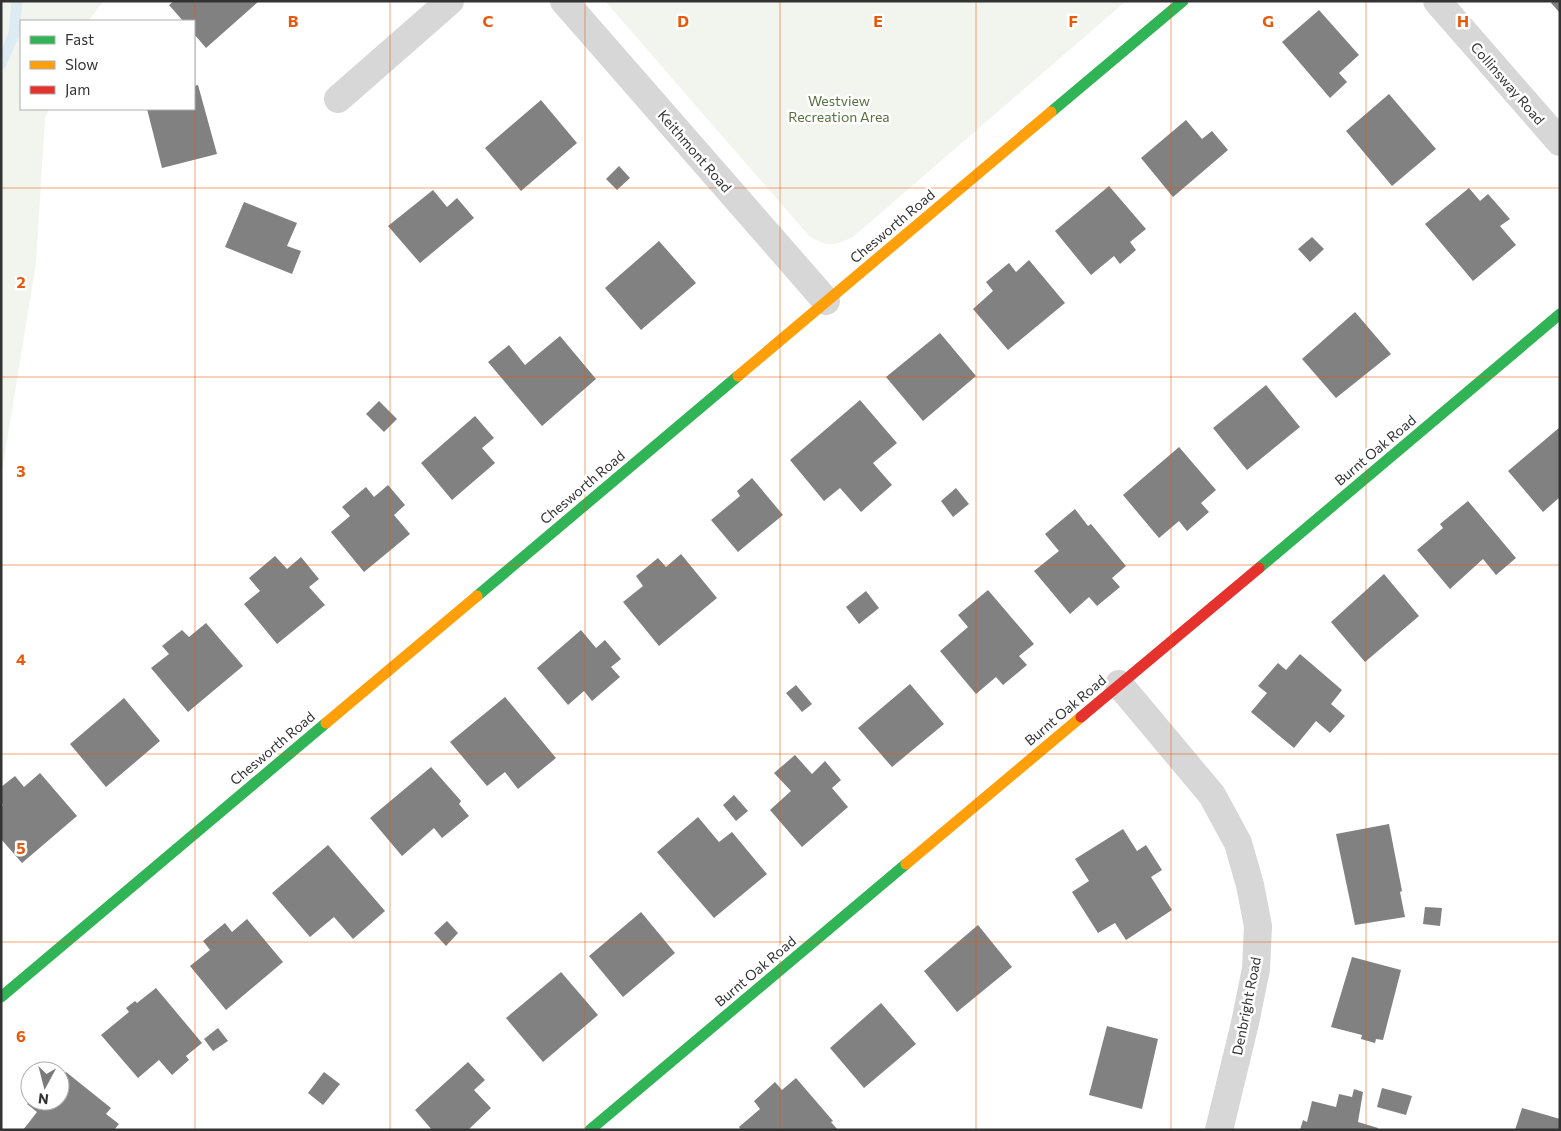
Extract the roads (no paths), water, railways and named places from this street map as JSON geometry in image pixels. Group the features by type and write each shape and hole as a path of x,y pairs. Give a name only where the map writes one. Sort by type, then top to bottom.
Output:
{"street":[{"path":"338,99 450,1"},
{"name":"Keithmont Road","path":"564,1 826,301"},
{"name":"Chesworth Road","path":"1,997 1183,1"},
{"name":"Collinsway Road","path":"1437,1 1560,142"},
{"name":"Burnt Oak Road","path":"590,1130 1560,314"},
{"name":"Denbright Road","path":"1120,684 1212,795 1238,843 1250,885 1258,926 1256,969 1219,1130"}],"waterway":[{"path":"1,64 14,34 17,1"}],"park label":[{"name":"Westview Recreation Area","path":"839,108"}]}
